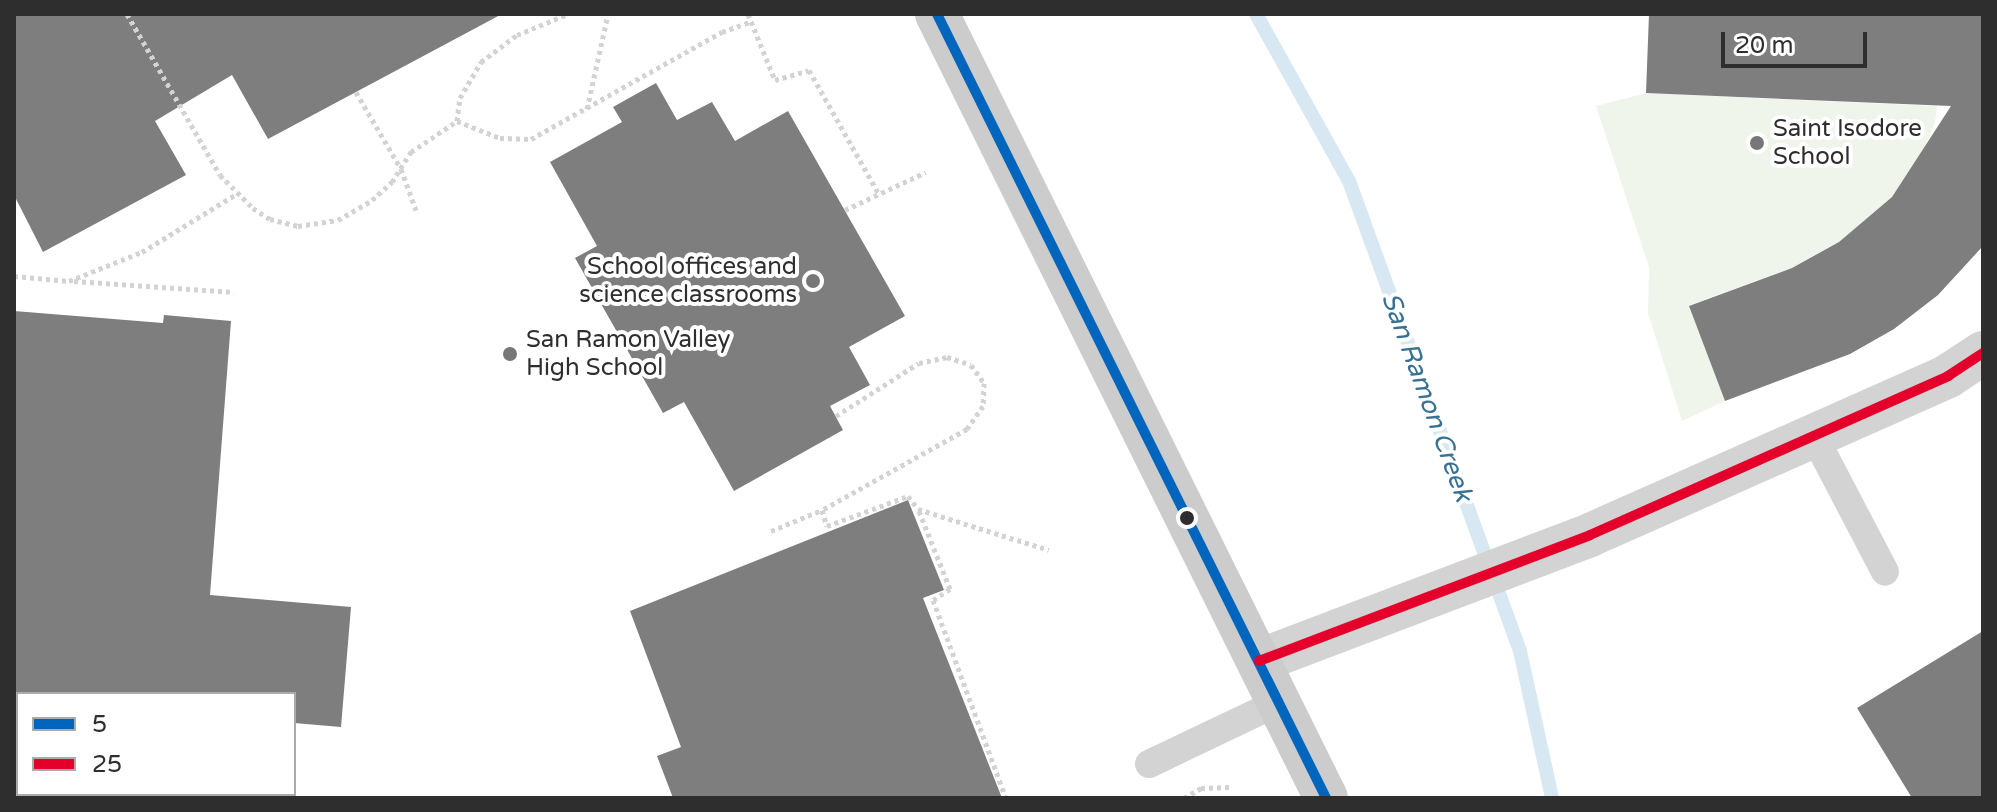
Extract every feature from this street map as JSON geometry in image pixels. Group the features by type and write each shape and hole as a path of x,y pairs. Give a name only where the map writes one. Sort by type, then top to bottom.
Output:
{"main road":[{"path":"937,14 1326,798"}],"street":[{"path":"1259,661 1590,535 1948,376 1983,353"}],"lane":[{"path":"1814,436 1885,572"},
{"path":"1149,764 1279,702"}],"path":[{"path":"127,14 220,175 253,208 270,219 298,226 338,220 372,200 401,169 411,152 457,121 460,98 481,62 517,35 568,14"},
{"path":"587,109 608,14"},
{"path":"748,14 775,80 809,70 879,194"},
{"path":"457,121 518,142 547,132 722,32 749,22"},
{"path":"356,92 401,169 416,210"},
{"path":"845,210 926,172"},
{"path":"69,281 142,252 238,193"},
{"path":"14,276 234,292"},
{"path":"771,531 822,510 967,429 983,406 984,383 971,365 947,357 919,363 836,416"},
{"path":"822,510 827,526 908,496 918,509 950,589 933,600 1006,798"},
{"path":"918,509 1049,550"},
{"path":"1184,798 1201,788 1232,787"}],"shaded area":[{"path":"1646,93 1937,106 1935,123 1924,148 1892,197 1839,242 1792,268 1690,305 1725,401 1682,421 1648,313 1649,267 1596,106"}],"building":[{"path":"14,14 502,14 268,139 232,75 155,121 186,175 43,252 14,195"},
{"path":"1649,14 1983,14 1983,246 1938,295 1894,329 1850,354 1725,401 1689,306 1792,268 1839,242 1892,197 1951,106 1646,93"},
{"name":"School offices and science classrooms","path":"656,83 677,120 712,102 735,141 788,111 905,316 849,347 870,385 830,406 843,430 734,491 684,402 663,413 575,258 597,246 550,162 622,122 613,107"},
{"path":"14,311 163,323 164,315 231,321 210,595 351,607 341,727 296,723 296,692 14,694"},
{"path":"908,500 944,590 923,598 1002,798 673,798 657,756 681,747 630,611"},
{"path":"1983,631 1983,798 1912,798 1857,708"}],"waterway":[{"name":"San Ramon Creek","path":"1256,14 1349,181 1520,651 1552,798"}],"transit line":[{"name":"5","path":"937,14 1326,798"},
{"name":"25","path":"1259,661 1590,535 1948,376 1983,353"}],"place":[{"name":"Saint Isodore School","path":"1757,143"},
{"name":"School offices and science classrooms","path":"813,281"},
{"name":"San Ramon Valley High School","path":"510,354"}]}
